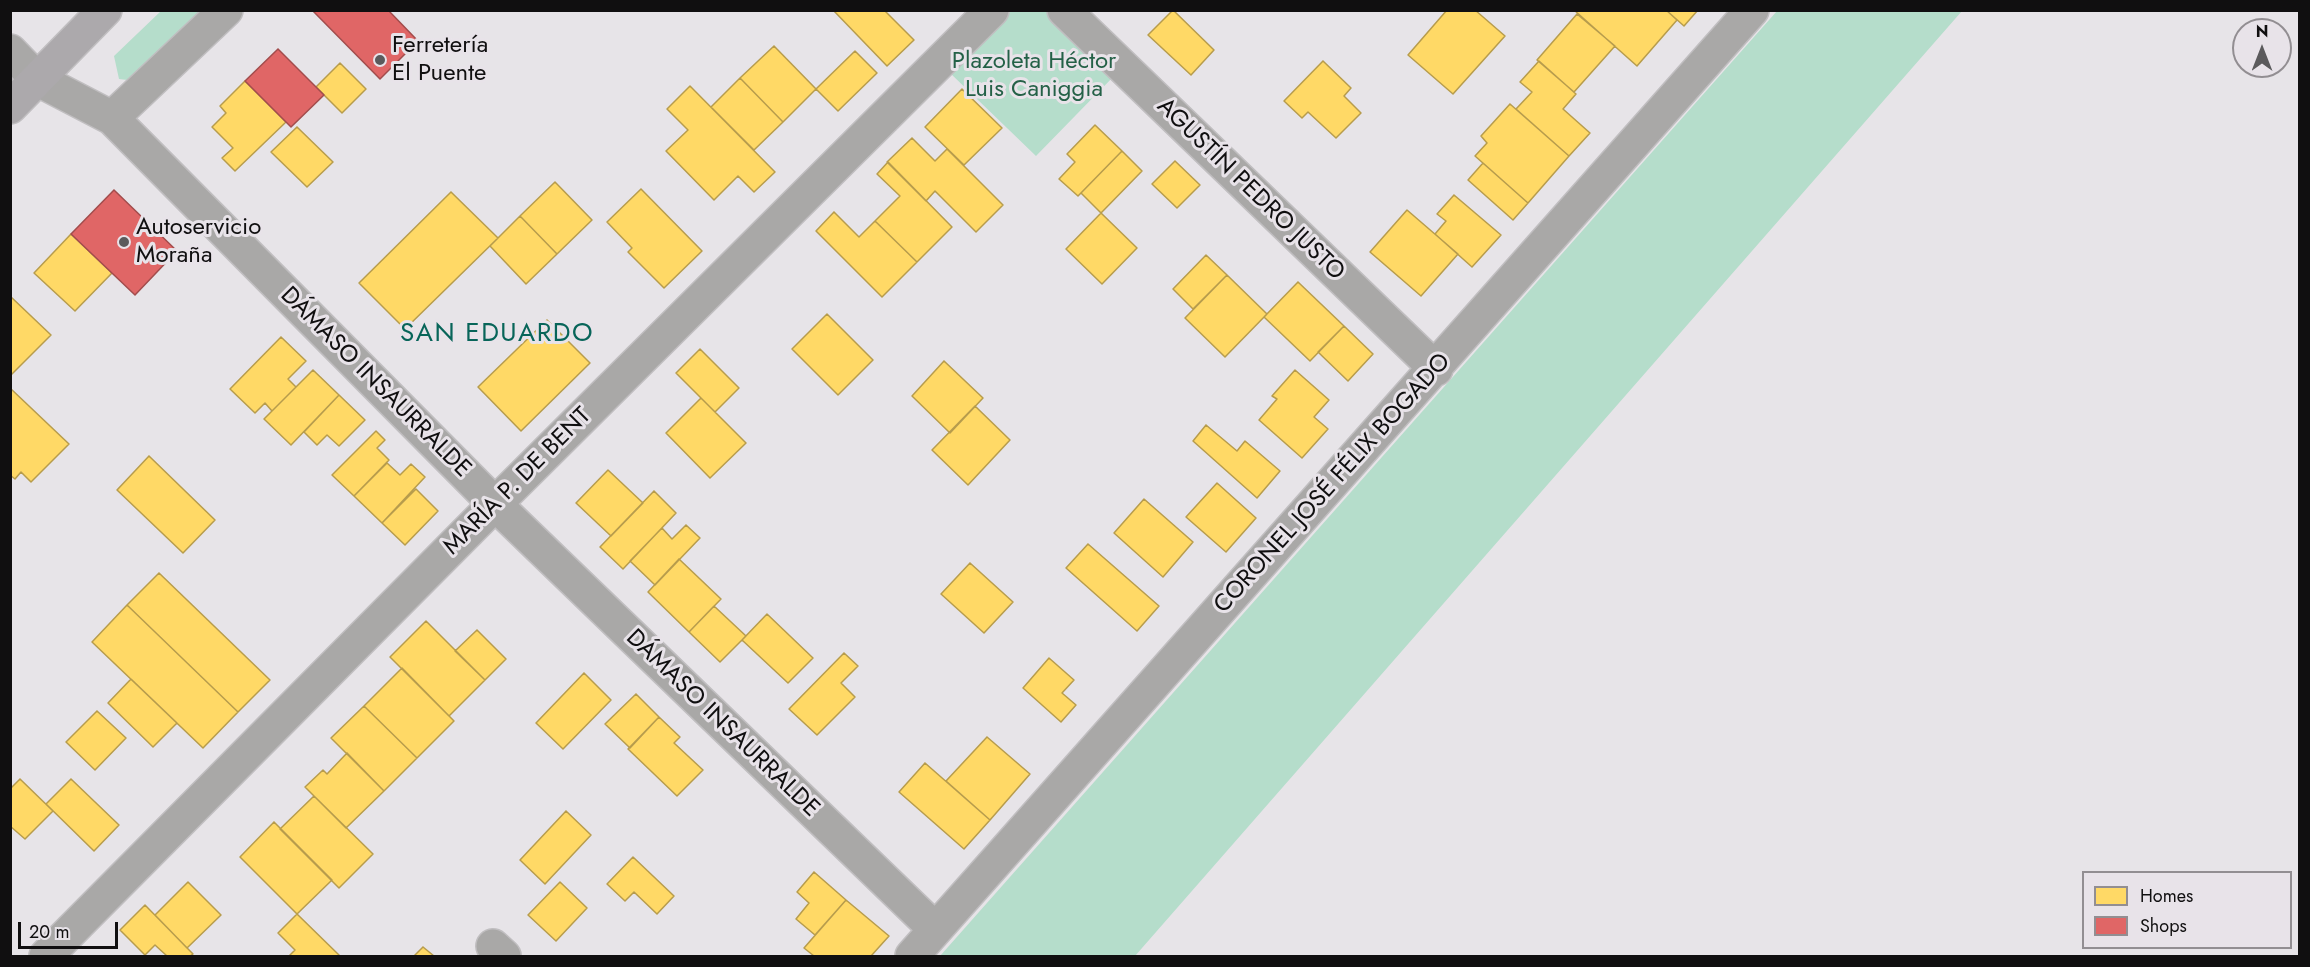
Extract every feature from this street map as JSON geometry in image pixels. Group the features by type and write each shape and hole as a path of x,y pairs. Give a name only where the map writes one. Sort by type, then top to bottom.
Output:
{"main road":[{"path":"10,107 105,10"}],"street":[{"path":"112,118 226,10"},
{"name":"MARÍA P. DE BENT","path":"46,957 495,504 992,10"},
{"name":"AGUSTÍN PEDRO JUSTO","path":"1064,10 1436,369"},
{"name":"CORONEL JOSÉ FÉLIX BOGADO","path":"912,957 1436,369 1752,10"},
{"path":"10,51 37,80"},
{"name":"DÁMASO INSAURRALDE","path":"37,80 112,118 495,504 935,929"}],"green space":[{"name":"Plazoleta Héctor Luis Caniggia","path":"1047,10 1115,75 1036,156 950,73 1011,11"},
{"path":"161,11 203,11 136,81 119,79 114,56"},
{"path":"1777,11 1962,11 1135,956 940,956"}],"building: Homes":[{"path":"833,10 884,10 914,40 887,66"},
{"path":"1173,10 1214,50 1191,75 1148,35"},
{"path":"1447,10 1475,10 1505,36 1453,94 1408,55"},
{"path":"1574,10 1666,10 1677,20 1637,66"},
{"path":"1666,10 1698,10 1684,26"},
{"path":"1577,14 1615,46 1574,92 1537,60"},
{"path":"774,46 816,89 783,122 740,78"},
{"path":"855,51 877,73 838,111 816,89"},
{"path":"1323,61 1351,88 1344,96 1361,113 1336,138 1308,112 1302,118 1284,101"},
{"path":"1539,61 1576,94 1563,109 1590,133 1569,156 1516,109 1532,92 1520,82"},
{"path":"340,63 366,89 342,113 316,87"},
{"path":"740,78 783,122 754,150 711,107"},
{"path":"245,81 286,122 235,171 222,158 233,148 212,127 226,113 220,106"},
{"path":"690,86 775,172 754,192 738,176 714,200 666,151 688,130 667,109"},
{"path":"962,89 1002,128 964,165 925,127"},
{"path":"1510,104 1569,156 1528,203 1475,156 1487,143 1481,136"},
{"path":"1095,125 1122,151 1078,196 1059,179 1075,162 1067,154"},
{"path":"297,127 333,162 307,187 271,152"},
{"path":"912,138 935,161 947,149 1003,205 976,232 935,191 926,201 887,162"},
{"path":"1122,151 1142,171 1101,213 1081,193"},
{"path":"1175,161 1200,185 1177,208 1152,184"},
{"path":"888,162 952,227 917,262 875,221 900,196 877,174"},
{"path":"1483,163 1528,203 1513,220 1468,180"},
{"path":"555,182 592,220 557,254 520,216"},
{"path":"641,189 702,251 664,288 628,252 632,248 607,222"},
{"path":"451,192 498,238 405,329 359,283"},
{"path":"1454,195 1501,235 1472,267 1435,234 1446,221 1437,214"},
{"path":"1407,210 1458,254 1421,296 1370,252"},
{"path":"834,212 859,237 875,221 917,262 882,297 816,231"},
{"path":"1101,213 1137,248 1102,284 1066,249"},
{"path":"520,216 557,254 526,284 490,246"},
{"path":"71,234 112,273 75,311 34,273"},
{"path":"1206,255 1227,275 1193,309 1173,289"},
{"path":"1227,275 1267,314 1225,357 1185,318"},
{"path":"1298,282 1344,326 1310,361 1264,317"},
{"path":"10,296 51,335 10,376"},
{"path":"827,314 873,360 838,395 792,349"},
{"path":"547,320 590,363 521,431 478,387"},
{"path":"1344,326 1373,354 1348,381 1318,352"},
{"path":"281,337 306,361 288,379 296,387 272,411 265,403 255,413 230,389"},
{"path":"700,349 739,388 715,412 676,373"},
{"path":"944,361 983,398 950,433 912,396"},
{"path":"313,370 339,395 291,445 264,419"},
{"path":"1295,370 1329,400 1314,417 1328,429 1302,458 1259,420 1277,399 1272,396"},
{"path":"10,388 69,444 31,482 21,472 15,479 10,475"},
{"path":"339,395 365,420 339,446 327,435 317,445 304,432"},
{"path":"701,398 746,443 710,478 666,433"},
{"path":"975,406 1010,440 968,485 932,450"},
{"path":"1206,425 1237,451 1245,441 1280,471 1257,498 1193,441"},
{"path":"376,431 385,440 377,448 389,460 354,496 332,475"},
{"path":"149,456 215,520 183,553 117,490"},
{"path":"387,463 400,475 411,464 425,477 382,523 354,496"},
{"path":"608,470 643,503 611,536 576,503"},
{"path":"1217,483 1256,518 1226,552 1186,517"},
{"path":"416,489 438,511 405,545 382,523"},
{"path":"654,491 676,513 623,569 600,547"},
{"path":"1144,499 1193,542 1163,577 1114,533"},
{"path":"686,525 700,538 655,585 630,561 662,528 672,539"},
{"path":"1088,544 1159,606 1137,631 1066,568"},
{"path":"679,559 721,599 689,632 648,592"},
{"path":"970,563 1013,602 984,633 941,594"},
{"path":"159,573 270,680 238,712 127,605"},
{"path":"127,605 238,712 203,748 92,642"},
{"path":"714,606 746,636 720,662 689,632"},
{"path":"767,614 813,658 788,683 742,640"},
{"path":"426,621 485,680 449,716 390,657"},
{"path":"477,630 506,659 485,680 455,651"},
{"path":"844,653 858,666 841,683 855,697 817,735 789,709"},
{"path":"1049,658 1074,680 1062,693 1076,705 1061,722 1023,688"},
{"path":"402,668 454,721 417,758 364,706"},
{"path":"584,673 611,700 563,749 536,723"},
{"path":"131,679 177,723 153,747 108,703"},
{"path":"636,694 659,717 630,748 605,724"},
{"path":"364,706 417,758 384,791 331,738"},
{"path":"97,711 126,738 95,770 66,742"},
{"path":"659,717 680,737 674,743 703,770 677,796 628,749"},
{"path":"987,737 1030,774 990,820 946,781"},
{"path":"347,753 384,791 346,828 305,787 323,770 327,774"},
{"path":"925,763 990,820 964,849 899,792"},
{"path":"20,779 53,811 25,839 10,826 10,789"},
{"path":"71,779 119,825 94,851 46,804"},
{"path":"314,796 373,854 339,888 280,829"},
{"path":"566,811 591,835 545,884 520,860"},
{"path":"274,822 332,880 297,914 240,857"},
{"path":"633,857 674,896 657,914 634,892 625,901 607,884"},
{"path":"814,872 846,900 815,935 796,919 809,903 797,892"},
{"path":"188,882 221,915 187,948 155,915"},
{"path":"560,882 587,908 556,941 528,915"},
{"path":"846,900 889,936 871,956 814,956 804,948"},
{"path":"145,905 193,954 167,956 155,945 145,955 120,930"},
{"path":"297,914 340,956 289,956 295,950 278,933"},
{"path":"423,947 434,956 414,956"}],"building: Shops":[{"name":"Ferretería El Puente","path":"312,10 388,10 418,41 380,79"},
{"path":"278,49 324,95 291,127 245,81"},
{"name":"Autoservicio Moraña","path":"114,190 177,251 135,295 71,234"}],"place":[{"name":"Ferretería El Puente","path":"380,60"},
{"name":"Autoservicio Moraña","path":"124,242"}],"district":[{"name":"SAN EDUARDO","path":"497,335"}]}
